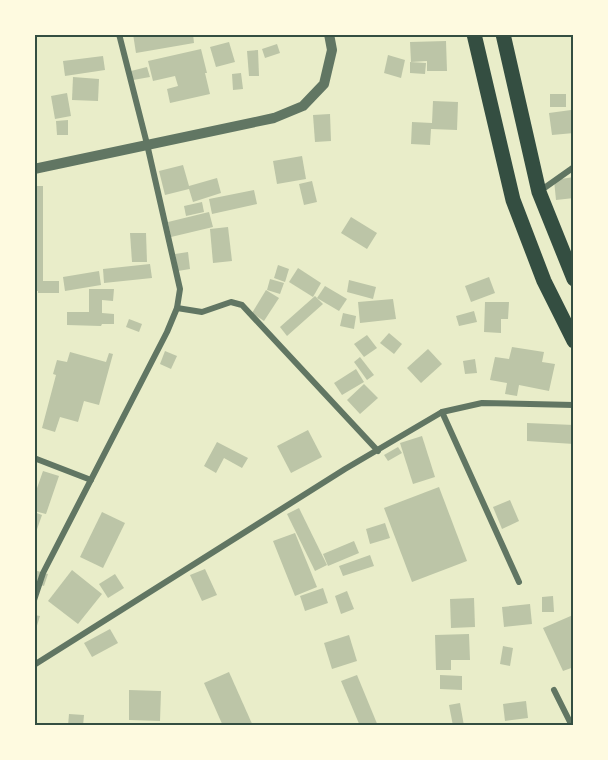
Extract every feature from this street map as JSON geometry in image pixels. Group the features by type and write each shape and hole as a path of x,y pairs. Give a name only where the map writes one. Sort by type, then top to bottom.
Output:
{"main road":[{"path":"474,34 513,200 544,280 573,341"},
{"path":"503,34 539,192 573,279"}],"street":[{"path":"34,600 43,573 167,332 177,308 180,289 119,34"},
{"path":"34,169 274,118 303,106 324,84 332,50 329,34"},
{"path":"539,192 573,167"},
{"path":"177,308 202,312 231,302 243,305 378,451"},
{"path":"34,665 345,469 442,412 482,403 573,405"},
{"path":"442,412 519,582"},
{"path":"34,458 91,480"},
{"path":"34,570 43,573"},
{"path":"554,690 572,726"}],"building":[{"path":"133,34 193,34 194,43 136,53"},
{"path":"446,41 447,71 427,71 427,61 411,62 410,42"},
{"path":"229,42 235,62 216,67 210,47"},
{"path":"277,44 280,53 265,58 262,49"},
{"path":"201,49 210,94 170,103 167,89 178,86 175,76 153,81 148,61"},
{"path":"258,50 259,76 249,76 247,51"},
{"path":"388,55 405,60 401,78 384,73"},
{"path":"103,56 105,70 65,76 63,61"},
{"path":"410,62 426,63 425,74 410,73"},
{"path":"147,67 150,77 133,80 131,71"},
{"path":"241,73 243,89 233,90 232,74"},
{"path":"73,77 99,79 98,101 72,100"},
{"path":"67,93 71,116 55,119 51,96"},
{"path":"550,94 566,94 566,107 550,107"},
{"path":"433,101 458,102 457,130 431,129 430,145 411,144 412,122 432,123"},
{"path":"571,110 574,133 552,135 549,113"},
{"path":"330,114 331,141 315,142 313,115"},
{"path":"68,120 68,135 57,135 56,121"},
{"path":"302,156 306,179 277,184 273,161"},
{"path":"183,165 189,186 217,178 221,193 193,202 189,189 165,195 159,171"},
{"path":"574,177 574,198 556,200 554,180"},
{"path":"312,181 317,202 304,205 299,184"},
{"path":"34,186 43,186 43,281 59,281 59,293 34,291"},
{"path":"254,190 257,204 212,214 209,199"},
{"path":"202,202 204,212 186,216 184,206"},
{"path":"209,212 213,227 171,237 168,222"},
{"path":"351,217 377,233 367,249 341,233"},
{"path":"228,227 232,261 213,263 210,229"},
{"path":"130,233 146,233 147,262 132,262"},
{"path":"188,252 190,269 178,271 175,254"},
{"path":"150,264 152,278 104,283 103,269"},
{"path":"278,265 289,269 285,282 274,278"},
{"path":"298,268 321,283 313,297 289,282"},
{"path":"99,271 101,285 65,291 63,277"},
{"path":"489,277 495,293 471,302 465,286"},
{"path":"270,279 284,283 280,294 267,290"},
{"path":"349,280 376,287 373,299 347,292"},
{"path":"325,286 347,299 339,311 317,298"},
{"path":"89,289 114,289 113,301 102,300 102,313 114,314 114,324 67,325 67,312 89,312"},
{"path":"266,290 279,298 264,321 252,313"},
{"path":"315,296 323,304 287,336 280,327"},
{"path":"393,299 396,319 360,323 358,302"},
{"path":"485,302 509,302 508,319 501,319 501,333 484,332"},
{"path":"474,311 477,322 459,326 456,316"},
{"path":"343,313 356,316 354,329 340,326"},
{"path":"129,319 142,324 139,332 126,327"},
{"path":"389,333 402,344 394,354 380,343"},
{"path":"367,335 377,348 364,357 354,344"},
{"path":"512,347 544,352 542,362 555,364 549,391 519,385 517,396 505,394 507,383 490,380 495,357 509,359"},
{"path":"428,349 442,364 421,383 407,368"},
{"path":"165,351 177,356 171,369 160,364"},
{"path":"70,352 106,362 109,353 113,354 99,405 84,401 78,422 60,417 55,432 42,428 56,375 53,374 57,360 67,362"},
{"path":"360,357 374,375 367,380 354,362"},
{"path":"475,359 477,373 465,374 463,361"},
{"path":"356,369 364,382 342,395 334,383"},
{"path":"364,384 378,398 360,414 347,400"},
{"path":"527,423 574,425 574,444 527,441"},
{"path":"308,430 322,457 291,473 277,446"},
{"path":"422,436 435,477 413,484 400,443"},
{"path":"217,442 248,458 242,468 224,458 216,473 204,466"},
{"path":"398,447 402,453 388,461 384,455"},
{"path":"43,471 59,476 46,514 34,511 34,490 36,491"},
{"path":"439,487 467,561 412,582 384,508"},
{"path":"510,500 519,521 502,529 493,507"},
{"path":"299,508 327,565 315,571 287,514"},
{"path":"34,512 42,515 35,535 34,535"},
{"path":"102,512 125,523 103,568 80,557"},
{"path":"385,523 390,538 370,544 366,529"},
{"path":"295,533 317,587 295,596 273,541"},
{"path":"354,541 359,553 328,566 323,554"},
{"path":"370,555 374,566 343,576 339,566"},
{"path":"205,569 217,595 202,601 190,575"},
{"path":"34,570 48,574 44,586 34,583"},
{"path":"72,570 102,594 78,624 48,601"},
{"path":"115,574 124,588 108,598 99,584"},
{"path":"323,588 328,603 305,611 300,596"},
{"path":"347,591 354,609 341,614 335,596"},
{"path":"553,596 554,612 542,612 542,597"},
{"path":"474,598 475,627 451,628 450,599"},
{"path":"530,604 532,624 504,627 502,607"},
{"path":"34,615 40,616 35,632 34,632"},
{"path":"573,615 574,667 563,671 543,628"},
{"path":"110,629 118,643 92,657 84,643"},
{"path":"469,634 470,660 451,660 451,670 436,670 435,635"},
{"path":"349,635 357,661 332,669 324,643"},
{"path":"503,646 513,648 510,666 500,664"},
{"path":"229,672 253,726 223,726 204,683"},
{"path":"357,675 378,726 360,726 341,681"},
{"path":"440,675 462,676 462,690 440,689"},
{"path":"129,690 161,691 160,721 129,720"},
{"path":"526,701 528,718 505,721 503,704"},
{"path":"460,703 464,726 453,726 449,705"},
{"path":"69,714 84,715 83,726 68,726"}]}
